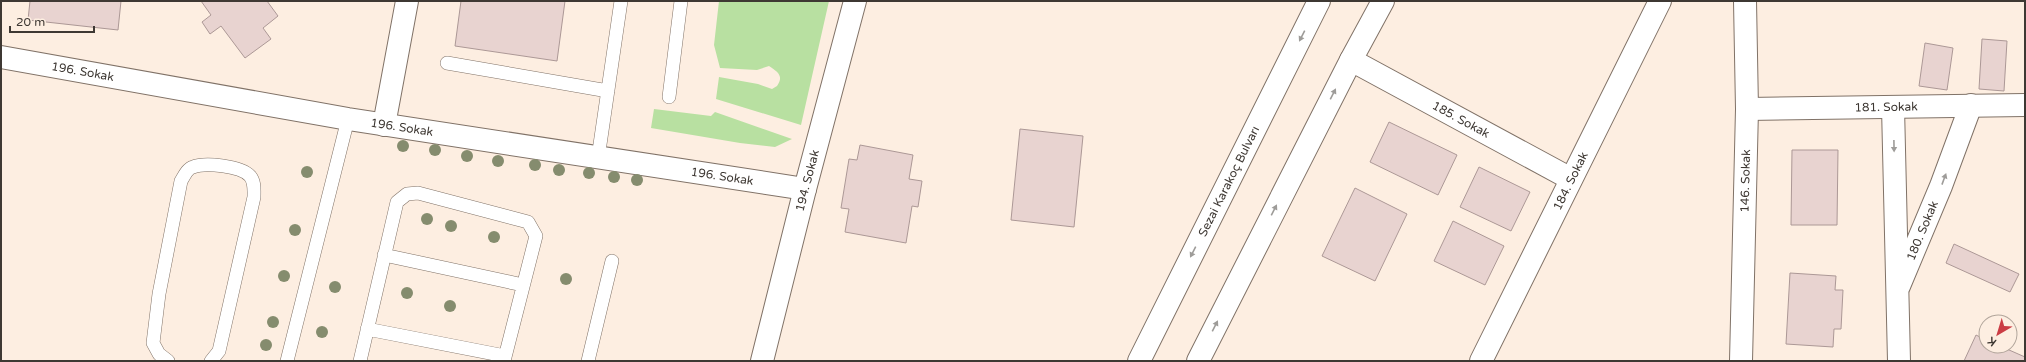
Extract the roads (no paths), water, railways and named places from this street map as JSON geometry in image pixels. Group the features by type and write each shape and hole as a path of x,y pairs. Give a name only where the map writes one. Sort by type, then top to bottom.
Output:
{"street":[{"path":"384,125 407,1"},
{"name":"194. Sokak","path":"762,361 805,189 855,1"},
{"name":"Sezai Karakoç Bulvarı","path":"1139,361 1319,1"},
{"path":"1198,361 1350,60 1383,1"},
{"name":"184. Sokak","path":"1480,361 1660,1"},
{"name":"146. Sokak","path":"1741,361 1747,109 1745,1"},
{"name":"196. Sokak","path":"1,57 348,120 805,189"},
{"name":"185. Sokak","path":"1350,60 1571,179"},
{"name":"180. Sokak","path":"1899,361 1896,293 1942,186 1971,105"},
{"name":"181. Sokak","path":"1747,109 2025,105"},
{"path":"1893,107 1896,293"}],"lane":[{"path":"598,158 621,1"},
{"path":"669,97 682,1"},
{"path":"447,63 608,91"},
{"path":"287,361 348,120"},
{"path":"168,361 159,354 153,343 159,294 181,181 192,167 204,164 239,169 250,176 254,183 254,197 220,351 211,361"},
{"path":"360,361 367,328 397,202 407,194 418,193 528,222 536,236 505,358 367,328"},
{"path":"384,255 523,285"},
{"path":"588,361 612,261"}]}
